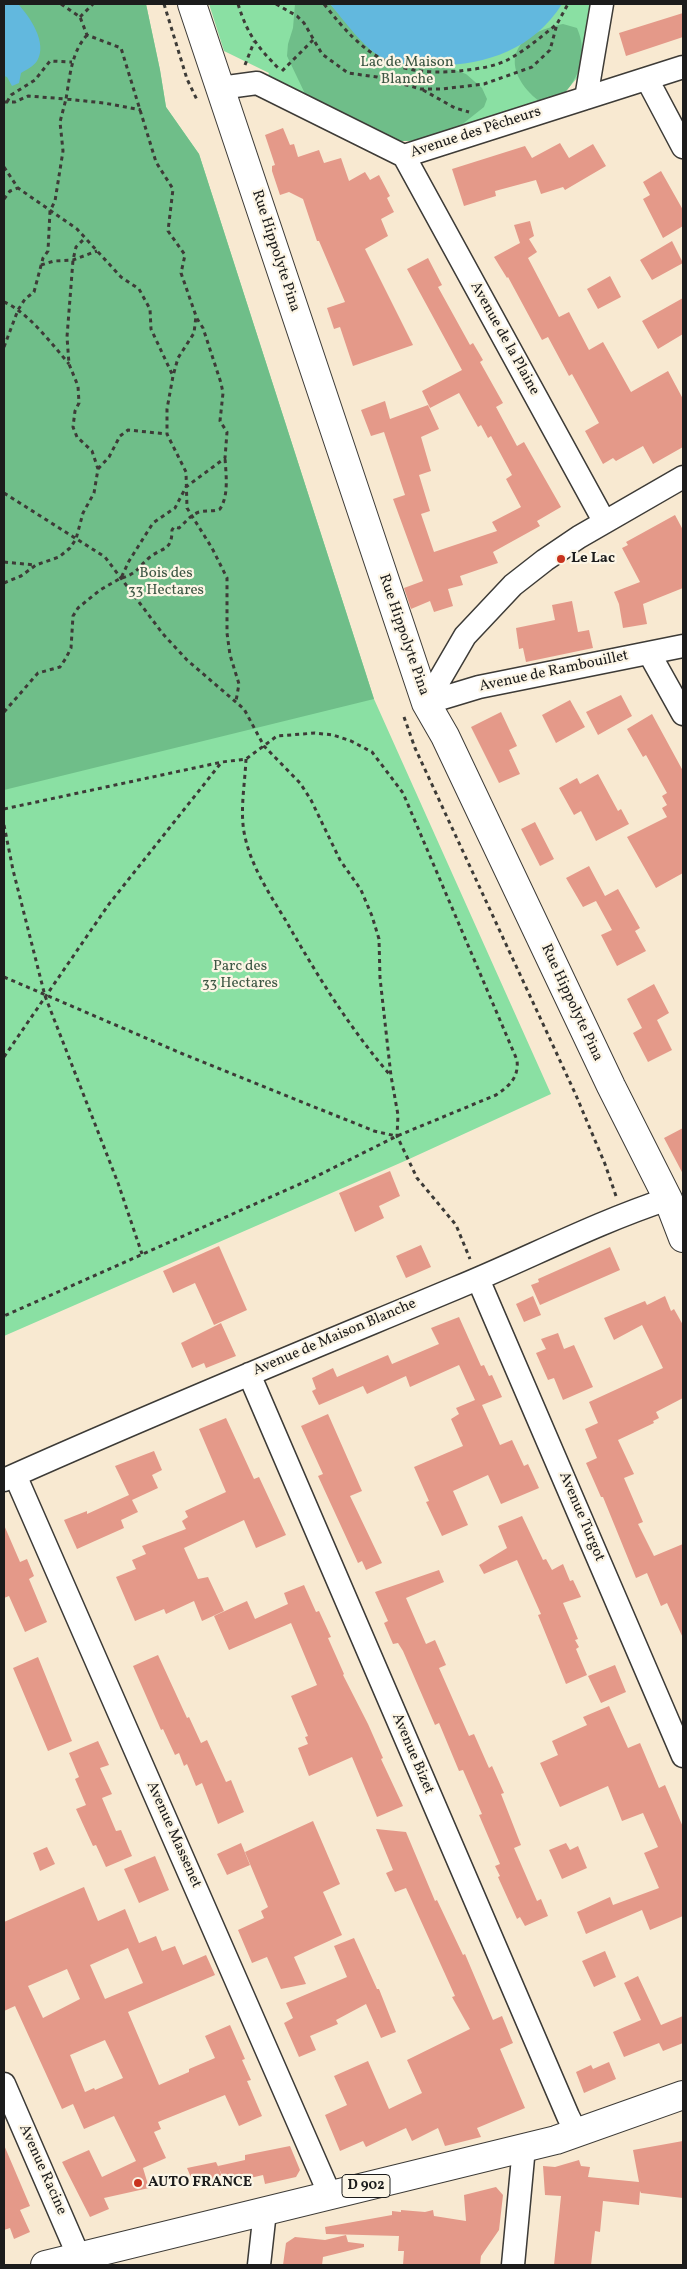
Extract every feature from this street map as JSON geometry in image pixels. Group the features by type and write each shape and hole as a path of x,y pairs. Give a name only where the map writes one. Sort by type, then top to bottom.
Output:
{"main road":[{"name":"Rue Hippolyte Pina","path":"192,4 426,703 445,736 611,1086 668,1199 683,1238"},
{"name":"D 902","path":"45,2265 577,2134 683,2096"}],"street":[{"path":"586,98 602,4"},
{"name":"Avenue des Pêcheurs","path":"220,88 257,83 404,156 683,67"},
{"path":"646,79 683,147"},
{"name":"Avenue de la Plaine","path":"404,156 604,521"},
{"path":"426,703 464,636 513,585 544,560 604,521 683,477"},
{"name":"Avenue de Rambouillet","path":"426,703 479,687 683,646"},
{"path":"650,653 683,714"},
{"name":"Avenue de Maison Blanche","path":"10,1478 249,1374 478,1279 632,1211 668,1199"},
{"name":"Avenue Turgot","path":"478,1279 683,1756"},
{"name":"Avenue Bizet","path":"249,1374 577,2134"},
{"name":"Avenue Massenet","path":"10,1478 330,2195"},
{"name":"Avenue Racine","path":"4,2084 79,2257"},
{"path":"513,2265 524,2147"},
{"path":"259,2265 265,2210"}],"path":[{"path":"4,712 38,673 60,667 71,648 73,616 78,608 100,590 121,578 134,574 151,556 166,550 172,539 174,527 180,528 192,516 201,511 211,513 220,509 224,502 226,478 227,432 220,421 223,393 221,383 203,328 196,316 181,273 185,255 168,231 173,189 156,162 121,48 87,35 80,16 61,4"},
{"path":"80,16 93,4"},
{"path":"238,4 245,25 254,42 287,80 292,101"},
{"path":"276,4 297,16 304,23 322,54 348,74 378,77 421,89 463,112 473,112"},
{"path":"324,4 348,32 371,54 416,72 438,73 494,65 510,59 557,24"},
{"path":"421,89 442,89 484,84 532,67 550,50 557,24 568,4"},
{"path":"4,348 18,310 34,292 43,258 48,251 50,211 55,201 63,151 60,122 72,62 78,45 87,35"},
{"path":"282,72 313,40"},
{"path":"245,65 254,42"},
{"path":"5,102 11,95 36,80 50,61 72,62"},
{"path":"5,102 15,102 28,96 104,103 141,110"},
{"path":"4,167 18,188 77,229 84,239 98,250 121,277 139,289 150,309 151,329 173,376"},
{"path":"4,199 10,191 18,188"},
{"path":"69,364 67,337 73,260 76,247 84,239"},
{"path":"41,265 54,261 73,260 98,250"},
{"path":"4,302 18,310 48,339 69,364 78,386 79,403 75,411 73,427 77,437 92,451 98,469 94,493 83,513 76,539 70,548 59,558 36,565 21,576 4,583"},
{"path":"196,316 194,333 178,358 173,376 167,409 167,434 186,472 187,508 212,548 226,578 227,633 230,654 239,684 236,701"},
{"path":"98,469 109,457 120,436 128,430 167,434"},
{"path":"121,578 129,561 153,523 175,508 186,487 225,458"},
{"path":"4,493 104,557 163,634 181,653 244,709 264,746 304,788 332,847 361,890 372,916 378,939 380,978 391,1076 398,1114 396,1136 417,1178 456,1225 478,1279"},
{"path":"4,562 36,565"},
{"path":"4,809 222,762 246,759 277,736 315,733 333,735 351,741 372,752 403,793 517,1060 518,1070 508,1087 496,1095 396,1136 311,1179 4,1316"},
{"path":"246,759 244,832 251,858 260,878 312,967 372,1054 391,1076"},
{"path":"4,1057 109,904 222,762"},
{"path":"4,825 13,870 45,996 118,1183 142,1254"},
{"path":"4,977 45,996 374,1131 396,1136"}],"green space":[{"name":"Parc des 33 Hectares","path":"4,4 146,4 166,107 199,154 374,699 551,1094 407,1160 4,1336"},
{"name":"Bois des 33 Hectares","path":"4,4 146,4 166,107 199,154 374,699 4,790"},
{"name":"Lac de Maison Blanche","path":"209,4 592,4 577,78 561,97 411,141 402,141 266,80 269,73 224,51"},
{"path":"295,4 330,4 371,50 382,58 444,66 466,74 482,88 487,99 484,107 455,130 422,140 402,141 383,136 308,100 287,56 288,44 293,28"},
{"path":"563,24 577,28 582,47 580,65 573,82 561,97 539,101 527,90 518,76 515,68 517,52 521,44 529,37"}],"water":[{"path":"4,4 18,4 23,9 36,31 40,46 40,54 37,61 21,73 19,83 12,86 7,77 4,76"},
{"name":"Lac de Maison Blanche","path":"330,4 562,4 550,21 536,34 502,54 484,60 465,63 424,65 393,61 376,54 348,26"}],"building":[{"path":"683,13 683,37 626,56 619,33"},
{"path":"283,128 290,145 294,144 298,157 319,150 324,163 341,158 349,181 365,172 370,180 379,175 390,196 387,198 394,212 381,219 388,236 365,249 413,345 353,366 340,327 334,329 327,308 345,302 319,241 317,241 303,199 289,192 280,195 272,171 272,166 275,165 265,135"},
{"path":"560,143 569,158 593,144 606,166 565,190 563,187 541,194 536,180 495,191 496,196 464,206 452,169 525,146 532,158"},
{"path":"661,171 683,210 683,226 663,238 643,199 650,195 643,182"},
{"path":"530,221 534,236 529,239 537,252 528,258 559,317 569,312 589,350 603,342 631,392 668,371 683,399 683,447 653,464 643,446 616,461 613,458 603,464 585,431 599,423 572,374 569,376 548,337 542,340 508,277 494,257 520,243 514,225"},
{"path":"672,241 683,263 652,280 640,260"},
{"path":"428,258 442,285 438,287 470,345 473,343 483,360 480,362 503,403 496,407 517,446 524,442 561,507 537,521 540,526 493,552 498,563 460,576 463,585 448,589 453,606 434,612 430,601 411,609 404,588 423,581 393,499 405,495 384,432 371,436 361,410 385,401 390,419 428,405 439,429 421,437 431,471 419,475 430,511 421,514 434,552 497,531 492,522 521,507 506,479 512,475 491,436 488,438 481,425 478,427 459,393 430,408 422,391 462,370 407,269"},
{"path":"610,276 621,297 598,309 587,289"},
{"path":"683,298 683,334 658,349 642,321"},
{"path":"675,515 683,530 683,588 643,604 647,624 623,628 619,604 614,592 640,582 622,548 628,545 626,542"},
{"path":"572,601 578,632 589,630 593,648 526,662 523,648 519,649 516,628 555,620 552,605"},
{"path":"621,695 632,716 598,735 586,712"},
{"path":"570,700 585,727 556,743 542,715"},
{"path":"501,712 517,746 509,750 520,774 499,783 471,727"},
{"path":"652,714 683,771 683,873 656,888 627,837 667,817 662,808 667,805 662,796 667,793 646,755 643,757 627,729"},
{"path":"598,774 618,811 621,809 629,824 596,841 581,811 574,815 559,788 577,778 580,784"},
{"path":"535,822 554,859 540,866 521,829"},
{"path":"589,866 605,896 618,889 640,928 635,931 646,951 617,966 601,935 612,930 596,901 583,907 566,878"},
{"path":"654,984 669,1013 657,1020 672,1050 648,1062 633,1033 642,1028 627,999"},
{"path":"683,1128 683,1174 664,1138"},
{"path":"390,1171 400,1196 379,1206 384,1218 355,1232 339,1193"},
{"path":"421,1245 431,1267 406,1278 396,1256"},
{"path":"219,1246 247,1310 214,1325 195,1283 173,1293 163,1271"},
{"path":"610,1247 620,1270 540,1305 531,1285 539,1282 538,1279"},
{"path":"533,1296 541,1315 524,1322 516,1304"},
{"path":"665,1296 671,1311 674,1309 683,1325 683,1398 656,1412 659,1418 653,1421 654,1423 618,1440 634,1474 624,1478 643,1522 638,1524 654,1556 683,1544 683,1638 667,1603 661,1606 647,1573 636,1578 603,1497 601,1497 586,1463 597,1458 585,1429 598,1423 589,1402 663,1368 642,1325 614,1340 604,1318 645,1301 647,1305"},
{"path":"459,1317 481,1366 484,1365 489,1376 492,1375 502,1397 482,1405 500,1445 512,1440 524,1466 528,1464 539,1488 501,1504 488,1475 453,1491 468,1525 442,1536 426,1502 429,1501 414,1467 463,1446 451,1419 459,1414 456,1408 475,1400 459,1365 410,1387 406,1376 367,1394 363,1386 319,1405 312,1391 316,1389 312,1378 333,1368 337,1377 388,1355 392,1364 439,1344 431,1328"},
{"path":"221,1323 236,1356 206,1368 204,1363 192,1368 181,1343"},
{"path":"558,1333 564,1349 574,1345 593,1387 563,1400 554,1378 548,1380 536,1353 546,1349 541,1339"},
{"path":"328,1414 362,1491 350,1496 382,1563 366,1570 362,1561 358,1563 318,1476 323,1474 301,1426"},
{"path":"226,1418 254,1479 259,1477 286,1535 256,1548 244,1520 184,1548 198,1579 208,1577 224,1611 202,1621 194,1601 166,1614 164,1609 135,1621 116,1577 136,1569 132,1560 146,1554 142,1546 186,1529 182,1521 188,1517 185,1511 226,1492 199,1429"},
{"path":"154,1451 162,1470 152,1475 158,1488 132,1500 138,1512 121,1520 124,1528 77,1549 64,1520 87,1511 87,1514 129,1495 115,1466"},
{"path":"522,1516 543,1560 546,1559 552,1570 563,1564 570,1581 573,1580 581,1597 563,1603 578,1639 575,1640 579,1647 576,1649 587,1675 566,1684 538,1615 541,1614 517,1560 484,1574 479,1565 507,1548 498,1526"},
{"path":"4,1525 20,1562 27,1559 34,1576 29,1579 47,1622 25,1632 9,1596 4,1598"},
{"path":"439,1570 444,1582 406,1598 426,1644 435,1640 446,1665 439,1668 469,1736 474,1734 489,1768 492,1766 504,1793 501,1794 521,1845 514,1848 537,1901 541,1899 548,1916 525,1926 520,1917 517,1919 498,1877 500,1876 495,1866 500,1864 479,1815 482,1814 463,1770 459,1771 439,1723 435,1725 403,1651 398,1643 393,1644 384,1623 388,1621 375,1592"},
{"path":"304,1585 316,1612 319,1611 331,1637 328,1638 343,1675 368,1724 383,1758 381,1759 403,1806 377,1817 352,1757 309,1776 298,1748 308,1744 305,1737 308,1736 291,1696 317,1685 291,1623 229,1650 214,1616 247,1601 255,1619 288,1604 284,1593"},
{"path":"158,1655 187,1718 189,1717 201,1743 207,1740 226,1782 231,1780 244,1812 218,1824 202,1783 196,1786 187,1764 184,1766 179,1753 175,1755 163,1729 161,1730 133,1666"},
{"path":"38,1657 72,1741 48,1751 13,1668"},
{"path":"615,1665 626,1692 601,1703 588,1676"},
{"path":"609,1706 628,1748 640,1743 659,1788 665,1785 683,1827 683,1916 650,1930 642,1910 586,1934 577,1912 610,1897 613,1905 659,1888 644,1853 658,1847 643,1813 622,1821 608,1786 560,1807 540,1763 558,1755 552,1741 587,1725 583,1717"},
{"path":"98,1741 109,1765 100,1768 112,1794 102,1798 116,1831 121,1830 132,1856 106,1867 96,1845 93,1846 76,1809 86,1805 75,1779 79,1777 69,1753"},
{"path":"313,1821 340,1884 323,1892 342,1935 294,1957 306,1984 281,1989 267,1957 252,1963 238,1930 264,1918 261,1911 268,1907 245,1852"},
{"path":"376,1829 406,1832 435,1901 437,1900 463,1955 465,1954 493,2020 502,2016 513,2043 500,2049 525,2108 477,2128 481,2137 445,2146 438,2128 412,2141 406,2128 366,2147 363,2141 340,2151 325,2115 347,2105 334,2076 368,2061 389,2109 422,2093 407,2060 470,2029 452,1997 455,1996 406,1888 395,1892 386,1873 393,1870"},
{"path":"241,1843 250,1865 227,1875 217,1854"},
{"path":"566,1843 570,1850 578,1846 587,1868 562,1879 549,1850"},
{"path":"47,1847 55,1864 40,1871 33,1853"},
{"path":"155,1856 169,1890 139,1903 124,1869"},
{"path":"84,1887 98,1921 125,1909 139,1943 156,1936 162,1951 175,1946 183,1965 206,1955 215,1975 128,2012 159,2085 215,2058 205,2036 230,2025 245,2059 242,2060 251,2080 247,2081 262,2116 239,2126 225,2095 158,2122 161,2129 154,2132 166,2158 143,2168 149,2188 104,2198 109,2209 90,2217 62,2162 89,2150 102,2177 136,2161 114,2116 84,2129 73,2104 62,2109 15,2006 4,2011 4,1922","holes":["128,1948 143,1983 105,1999 90,1965","67,1969 80,1999 43,2018 28,1986","105,2040 123,2078 95,2090 94,2088 85,2092 70,2055"]},
{"path":"354,1938 377,1989 379,1989 396,2032 381,2038 366,2004 336,2020 338,2024 310,2036 316,2050 299,2057 284,2023 293,2018 286,2003 347,1977 334,1946"},
{"path":"605,1951 616,1977 594,1987 582,1961"},
{"path":"638,1976 661,2025 683,2016 683,2043 663,2051 659,2043 624,2057 613,2032 641,2020 624,1983"},
{"path":"609,2062 616,2079 584,2093 576,2072 591,2065 593,2069"},
{"path":"683,2141 683,2198 641,2193 640,2191 639,2205 603,2201 600,2232 595,2231 591,2265 554,2265 561,2196 545,2195 543,2166 555,2167 579,2160 581,2166 590,2167 588,2177 639,2182 633,2150"},
{"path":"4,2145 30,2206 20,2210 30,2232 14,2239 10,2228 4,2230"},
{"path":"290,2146 300,2170 296,2177 265,2184 263,2175 225,2184 218,2166 245,2160 245,2155"},
{"path":"216,2162 222,2175 195,2187 187,2168"},
{"path":"496,2187 503,2195 499,2230 481,2256 480,2265 403,2265 404,2251 398,2251 399,2236 326,2234 325,2227 392,2215 392,2211 401,2212 401,2210 425,2212 433,2210 434,2216 466,2221 464,2195"},
{"path":"346,2235 348,2242 364,2244 364,2247 323,2257 322,2265 283,2265 286,2243 295,2237 325,2240"}],"place":[{"name":"Le Lac","path":"561,559"},
{"name":"AUTO FRANCE","path":"138,2183"}]}
